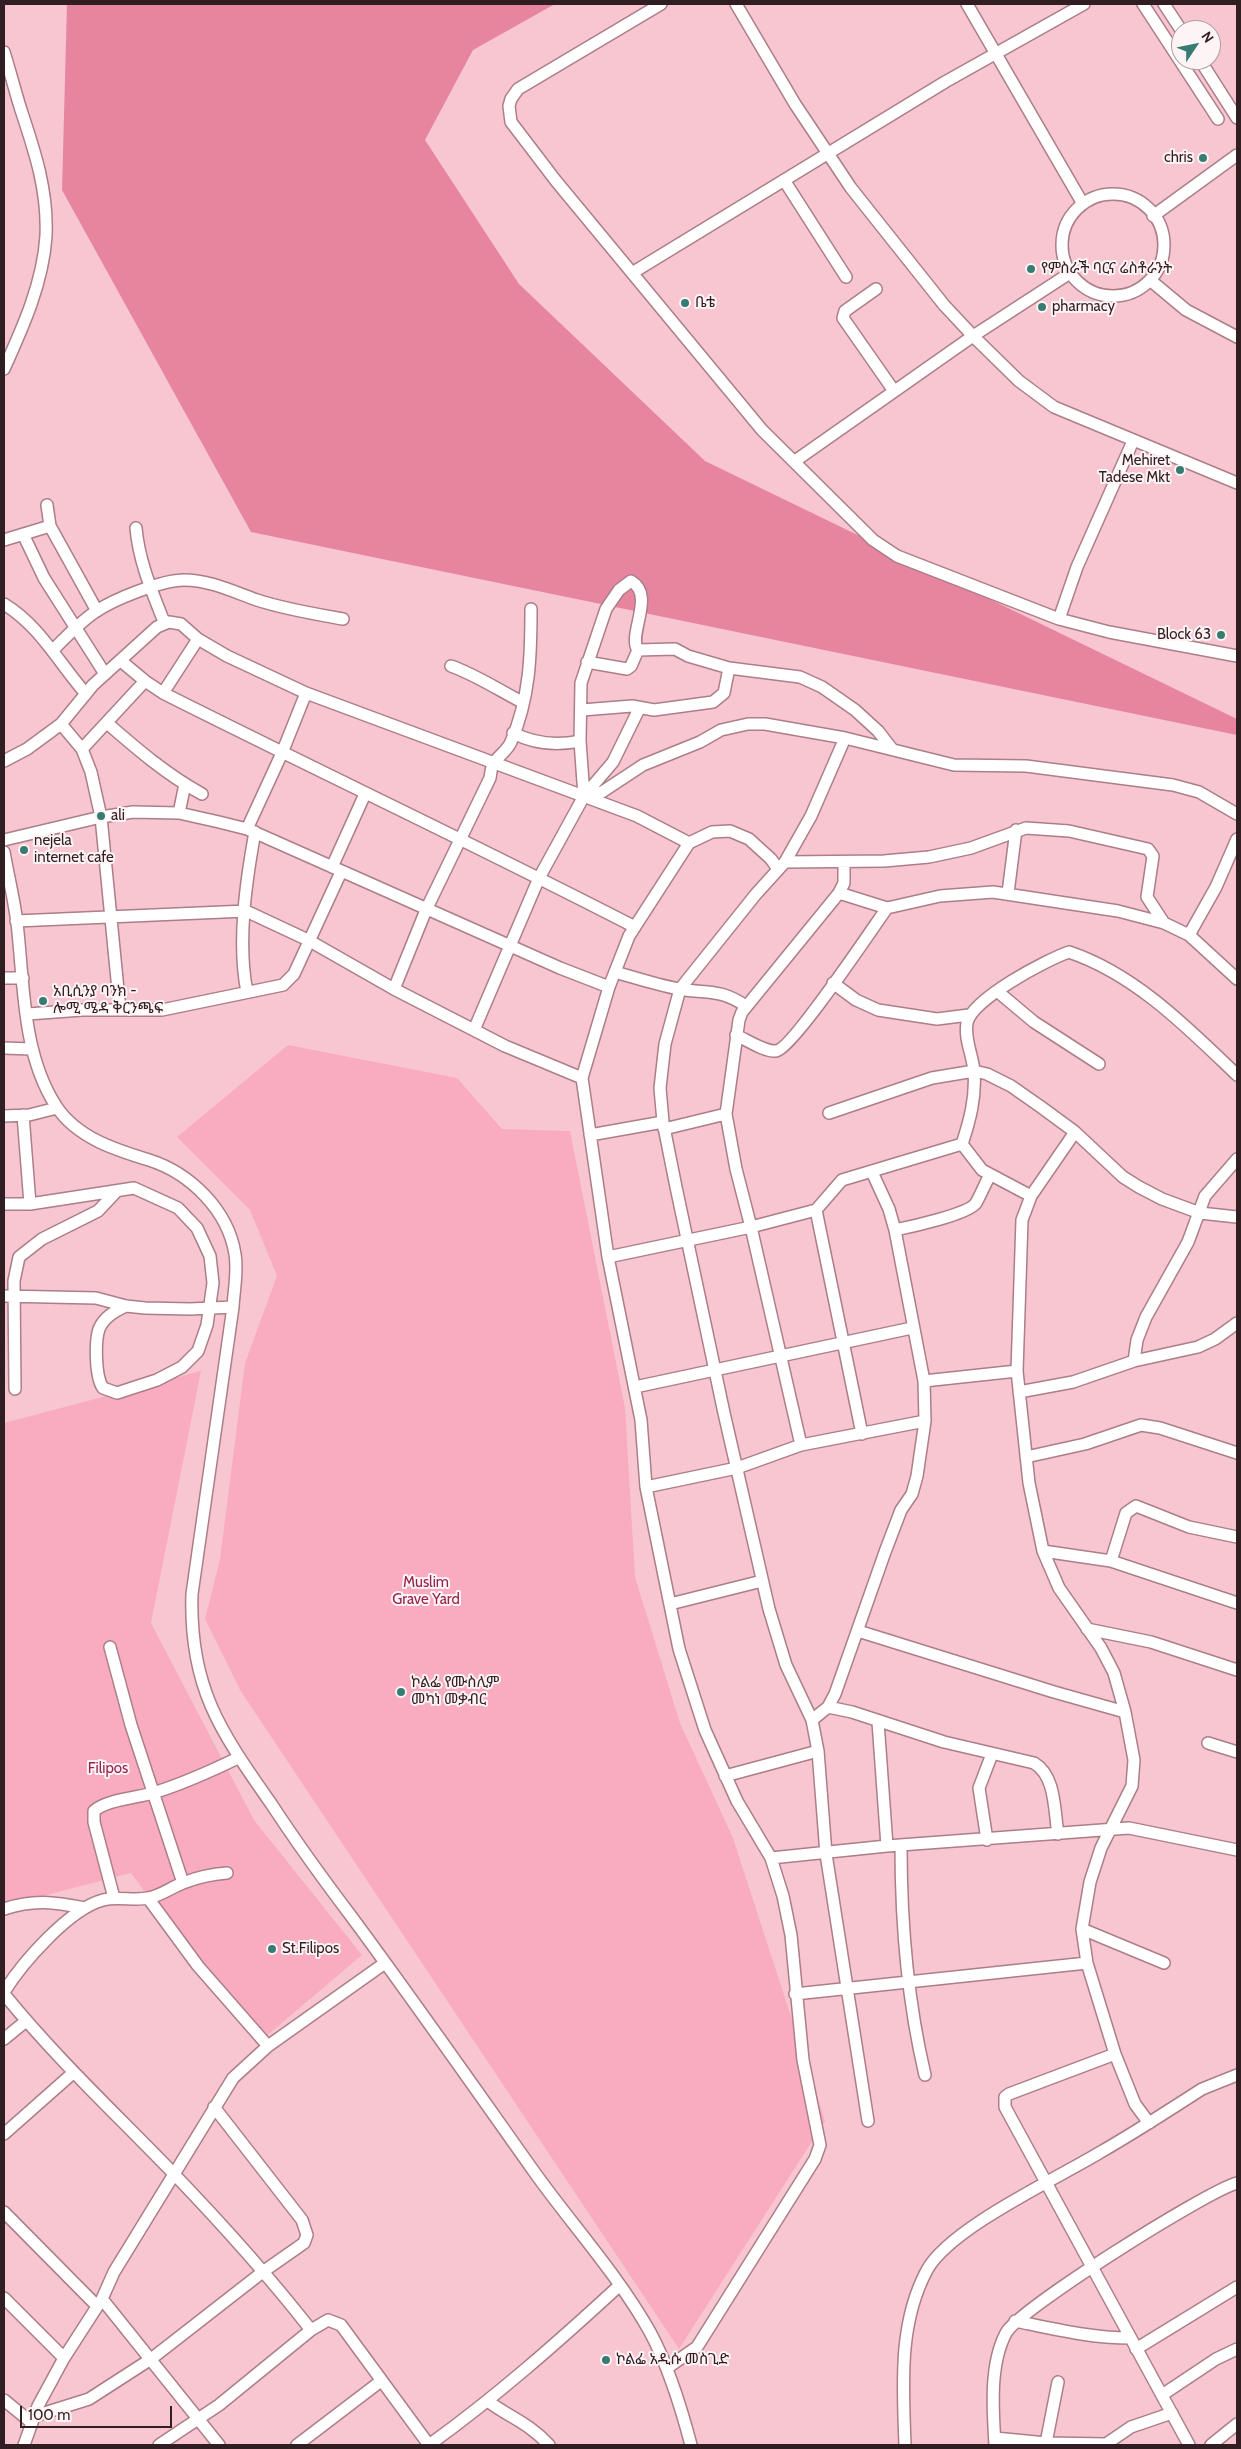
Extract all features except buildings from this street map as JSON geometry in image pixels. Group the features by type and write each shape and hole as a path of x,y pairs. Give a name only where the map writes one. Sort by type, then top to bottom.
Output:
{"street":[{"path":"661,4 518,89 511,99 509,116 514,128 762,430 826,494 884,548 910,562 1059,620 1109,632 1237,656"},
{"path":"736,4 785,88 850,188 944,306 1019,381 1054,407 1237,483"},
{"path":"967,4 1083,204"},
{"path":"632,273 827,153 995,53 1084,4"},
{"path":"1143,4 1218,119"},
{"path":"1164,4 1174,20"},
{"path":"4,52 38,162 46,214 46,238 36,290 4,369"},
{"path":"1206,70 1237,118"},
{"path":"1199,90 1213,80"},
{"path":"1154,216 1237,156"},
{"path":"784,180 846,277"},
{"path":"1122,195 1137,200 1154,216 1164,238 1164,247 1160,265 1143,287 1129,294 1108,296 1084,287 1070,273 1062,255 1062,237 1068,220 1083,204 1099,196 1122,195"},
{"path":"795,461 973,336 1070,273"},
{"path":"1150,280 1186,310 1237,337"},
{"path":"876,289 845,311 843,318 894,392"},
{"path":"1059,620 1077,567 1133,441"},
{"path":"47,505 50,526 97,611"},
{"path":"4,540 50,526"},
{"path":"136,528 139,554 164,622"},
{"path":"23,534 44,578 105,674"},
{"path":"53,650 76,627 97,611 150,586 186,580 224,587 277,606 343,619"},
{"path":"584,796 580,741 582,683 586,662 606,609 619,590 632,581 640,589 641,596 635,643 638,650 631,666 627,669 586,662"},
{"path":"4,604 31,624 53,650 65,670 86,694"},
{"path":"394,990 426,910 490,778 494,763 506,750 513,733 531,666 531,608"},
{"path":"4,760 27,749 61,724 105,674 156,627 164,622 181,624 198,639 227,656 306,693 637,816 689,843"},
{"path":"163,693 198,639"},
{"path":"638,650 675,649 688,656 729,668 800,677 855,710 878,731 892,749"},
{"path":"121,661 163,693 365,794 461,838 635,927"},
{"path":"452,666 469,673 522,702"},
{"path":"582,710 632,706 639,709 654,710 718,700 724,693 729,668"},
{"path":"82,749 145,681"},
{"path":"247,992 242,952 251,830 306,693"},
{"path":"474,1030 540,878 584,796 613,762 639,709"},
{"path":"107,723 141,752 202,794"},
{"path":"61,724 82,749 91,772 101,817 120,1010"},
{"path":"584,796 602,792 658,757 685,748 721,730 736,726 765,724 845,738 954,765 1026,766 1173,785 1199,792 1237,814"},
{"path":"513,733 538,743 554,744 580,741"},
{"path":"845,738 811,816 782,865 680,989 668,1026 661,1064 663,1125 762,1581 786,1665 812,1720 818,1751 826,1854 868,2121"},
{"path":"179,813 185,784"},
{"path":"28,1014 82,1010 162,1010 288,982 294,974 308,940 365,794"},
{"path":"4,840 101,817 133,812 179,813 251,830 426,910 609,987"},
{"path":"667,2368 698,2347 818,2152 820,2145 803,2060 789,1926 771,1858 737,1801 705,1730 687,1678 646,1488 641,1420 636,1387 628,1360 608,1257 582,1078 609,987 635,927 689,843 703,835 721,830 740,834 782,865 884,861 954,853 994,841 1016,830 1026,828 1069,831 1148,849 1153,856 1147,897 1164,923"},
{"path":"1008,893 1016,830"},
{"path":"1189,935 1216,887 1237,839"},
{"path":"4,852 28,1014 31,1049 42,1080 57,1108 75,1126 101,1144 176,1172 198,1189 210,1200 226,1227 235,1252 236,1266 233,1307 197,1553 192,1614 194,1652 210,1707 238,1758 551,2195 620,2284 651,2334 667,2368 691,2445"},
{"path":"801,1445 779,1357 752,1227 736,1169 726,1114 739,1020 746,1006 839,893 844,883 844,862"},
{"path":"839,893 887,908 940,896 1008,893 1118,911 1164,923 1189,935 1237,979"},
{"path":"736,1035 771,1050 783,1048 806,1022 887,908"},
{"path":"12,915 111,916 246,911 308,940 394,990 505,1046 582,1078"},
{"path":"962,1144 974,1102 974,1071 966,1035 969,1016 978,1005 997,991 1057,956 1069,952 1095,961 1156,1002 1237,1075"},
{"path":"615,972 680,989 717,992 728,995 746,1006"},
{"path":"4,978 23,978"},
{"path":"833,984 856,1000 878,1010 937,1019 969,1016"},
{"path":"997,991 1034,1022 1099,1064"},
{"path":"4,1048 31,1049"},
{"path":"829,1113 932,1078 974,1071 987,1074 1011,1086 1075,1132 1122,1176 1139,1187 1162,1199 1200,1213 1237,1217"},
{"path":"4,1116 23,1115 57,1108"},
{"path":"590,1135 726,1114"},
{"path":"23,1115 30,1204"},
{"path":"1075,1132 1031,1196 1022,1220 1020,1234 1017,1371 1026,1456 1043,1550 1059,1588 1114,1673 1125,1712 1134,1760 1134,1776 1128,1795 1112,1830 1101,1848 1090,1882 1082,1929 1087,1963 1115,2054 1135,2104 1149,2123"},
{"path":"608,1257 752,1227 816,1210 842,1180 962,1144"},
{"path":"962,1144 975,1163 990,1175 1031,1196"},
{"path":"1134,1361 1137,1340 1146,1317 1188,1242 1206,1196 1237,1159"},
{"path":"812,1720 828,1707 858,1631 899,1516 912,1494 917,1476 925,1421 924,1381 912,1328 895,1230 889,1209 872,1172"},
{"path":"895,1230 942,1218 972,1207 990,1175"},
{"path":"4,1204 30,1204 101,1192 115,1193 134,1188 178,1208 198,1228 210,1256 214,1283 203,1342 192,1358 170,1374 117,1393 102,1388 100,1383 97,1353 99,1329 112,1313 126,1306"},
{"path":"15,1389 9,1296 16,1263 23,1252 52,1232 98,1211 115,1193"},
{"path":"816,1210 862,1434"},
{"path":"9,1296 96,1298 126,1306 233,1307"},
{"path":"1019,1392 1073,1382 1134,1361 1198,1347 1215,1340 1237,1324"},
{"path":"636,1387 912,1328"},
{"path":"924,1381 1017,1371"},
{"path":"646,1488 737,1468 801,1445 925,1421"},
{"path":"1026,1456 1085,1444 1141,1425 1160,1428 1237,1453"},
{"path":"1111,1561 1120,1539 1126,1513 1136,1506 1189,1527 1237,1537"},
{"path":"1043,1550 1111,1561 1237,1603"},
{"path":"670,1604 762,1581"},
{"path":"1087,1629 1151,1642 1237,1670"},
{"path":"858,1631 1125,1712"},
{"path":"110,1647 131,1725 183,1883"},
{"path":"828,1707 852,1712 944,1742 1034,1763 1044,1771 1050,1781 1058,1834"},
{"path":"878,1722 887,1846"},
{"path":"1208,1743 1237,1752"},
{"path":"726,1776 818,1751"},
{"path":"987,1840 979,1788 992,1754"},
{"path":"114,1898 95,1828 94,1810 104,1805 154,1793 189,1781 238,1758"},
{"path":"771,1858 826,1854 887,1846 1130,1828 1237,1850"},
{"path":"901,1846 902,1925 916,2038 925,2075"},
{"path":"227,1873 209,1875 183,1883 148,1898 104,1899 85,1908 25,1961 4,1993 26,2021 73,2073 174,2174 264,2270 311,2330"},
{"path":"148,1898 198,1966 268,2046"},
{"path":"4,1909 25,1902 44,1901 85,1908"},
{"path":"1082,1929 1164,1964"},
{"path":"27,2443 33,2419 64,2358 100,2302 114,2272 214,2107 234,2078 268,2046 385,1963"},
{"path":"795,1994 1087,1963"},
{"path":"4,2039 26,2021"},
{"path":"1115,2054 1005,2098 1007,2113 1189,2445"},
{"path":"4,2134 73,2073"},
{"path":"905,2445 904,2356 910,2318 927,2270 945,2249 964,2234 1046,2183 1202,2090 1237,2075"},
{"path":"33,2419 90,2399 151,2359 264,2270 304,2243 307,2230 302,2220 214,2107"},
{"path":"1172,2413 1131,2427 1106,2444 995,2442 997,2363 1006,2332 1015,2321 1093,2267 1194,2204 1223,2188 1237,2183"},
{"path":"4,2212 100,2302 151,2359 196,2419 219,2445"},
{"path":"159,2445 219,2405 324,2321 337,2322 380,2382 429,2445 489,2402 546,2353 620,2284"},
{"path":"1015,2321 1073,2334 1114,2339 1133,2344 1237,2286"},
{"path":"4,2298 64,2358"},
{"path":"1162,2395 1216,2359 1237,2349"},
{"path":"297,2445 380,2382"},
{"path":"1046,2443 1058,2382"},
{"path":"4,2400 33,2419"},
{"path":"489,2402 507,2416 528,2425 549,2445"},
{"path":"1212,2445 1237,2424"}],"green space":[{"name":"Muslim Grave Yard","path":"288,1045 457,1078 502,1129 570,1131 625,1408 635,1577 680,1723 733,1838 825,2121 679,2349 240,1690 205,1619 220,1559 245,1363 277,1276 250,1210 177,1137"},
{"name":"Filipos","path":"201,1371 151,1623 254,1820 362,1955 257,2044 131,1873 4,1906 4,1423"}],"shaded area":[{"path":"67,4 555,4 473,50 425,140 519,284 705,461 1237,719 1237,735 251,532 62,190"}],"place":[{"name":"chris","path":"1203,158"},
{"name":"የምስራች ባርና ሬስቶራንት","path":"1031,269"},
{"name":"ቤቴ","path":"685,303"},
{"name":"pharmacy","path":"1042,307"},
{"name":"Mehiret Tadese Mkt","path":"1180,470"},
{"name":"Block 63","path":"1221,635"},
{"name":"ali","path":"101,816"},
{"name":"nejela internet cafe","path":"24,850"},
{"name":"አቢሲንያ ባንክ - ሎሚ ሜዳ ቅርንጫፍ","path":"43,1001"},
{"name":"ኮልፌ የሙስሊም መካነ መቃብር","path":"401,1692"},
{"name":"St.Filipos","path":"272,1949"},
{"name":"ኮልፌ አዲሱ መስጊድ","path":"606,2360"}]}
